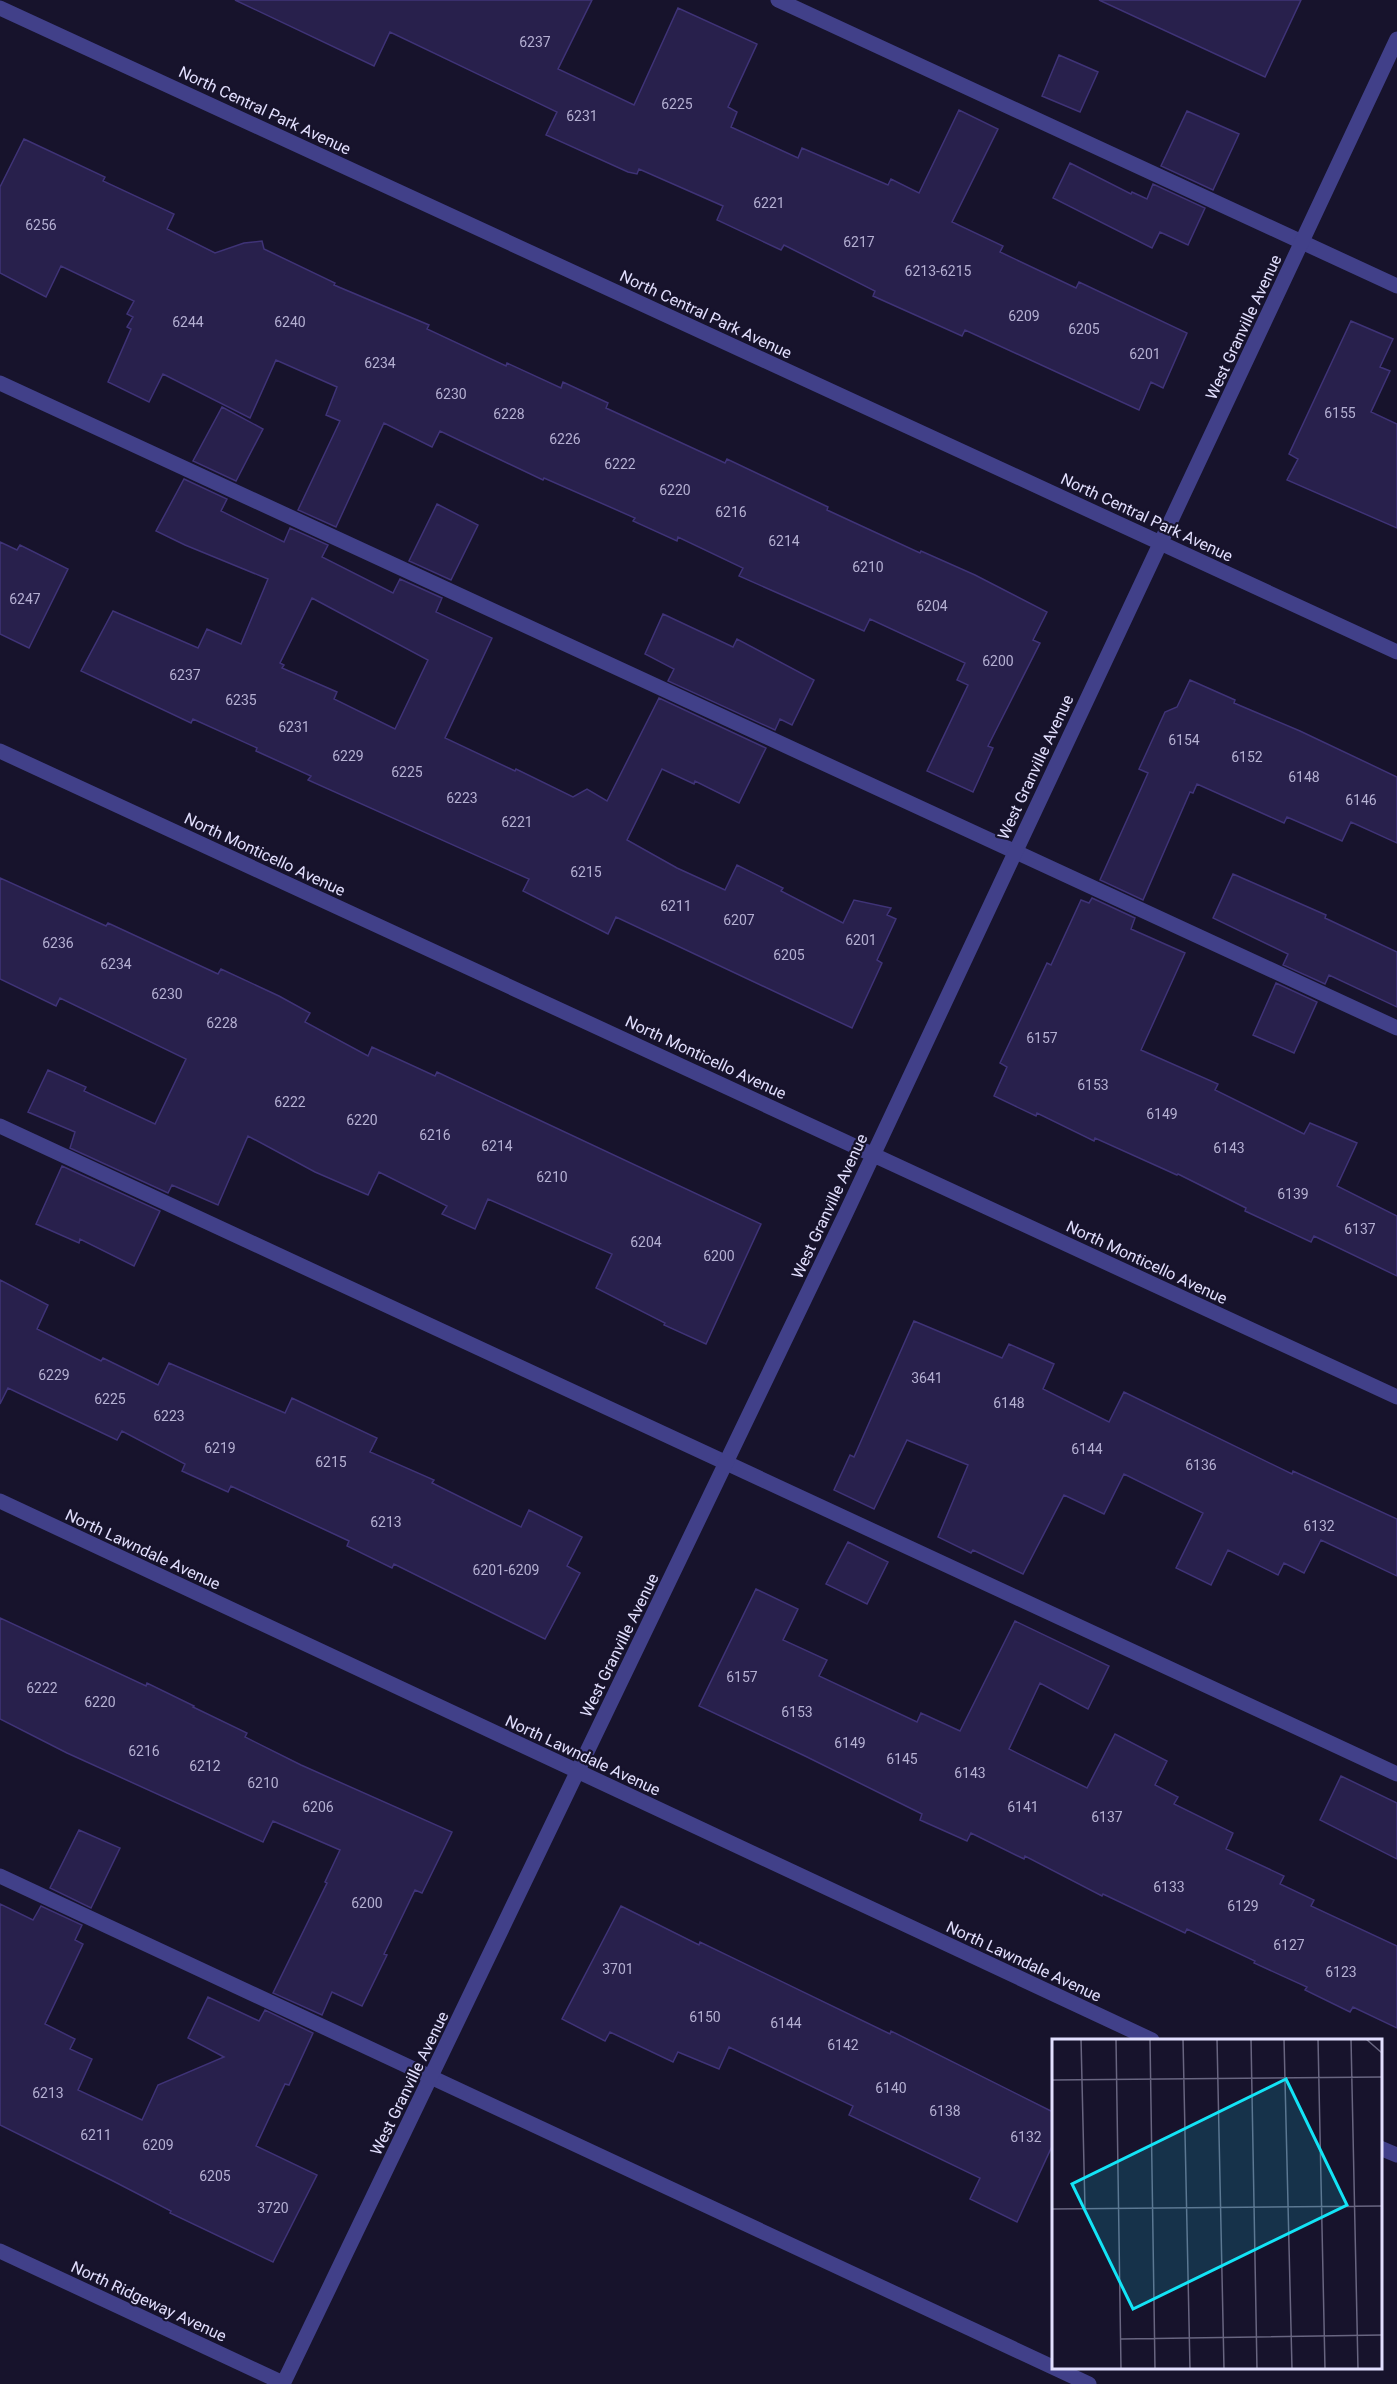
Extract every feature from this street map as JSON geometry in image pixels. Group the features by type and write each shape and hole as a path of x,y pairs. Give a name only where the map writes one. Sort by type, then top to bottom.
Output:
{"street":[{"path":"778,0 1397,285"},
{"name":"North Central Park Avenue","path":"0,8 1397,652"},
{"name":"West Granville Avenue","path":"283,2383 873,1155 1397,39"},
{"path":"0,383 1397,1028"},
{"name":"North Monticello Avenue","path":"0,751 1397,1397"},
{"path":"0,1126 1397,1774"},
{"name":"North Lawndale Avenue","path":"0,1502 1150,2039"},
{"path":"0,1876 1052,2367"},
{"path":"1382,2149 1397,2155"},
{"name":"North Ridgeway Avenue","path":"0,2252 283,2383"},
{"path":"1057,2369 1089,2384"}],"building":[{"path":"235,0 592,0 558,69 634,105 678,8 757,44 728,107 737,112 731,127 798,158 802,148 888,185 891,179 919,193 959,110 998,129 952,222 1003,246 1000,252 1076,288 1079,282 1187,333 1163,388 1151,382 1139,410 965,330 962,336 873,296 875,291 784,245 781,250 717,220 723,206 639,169 637,174 628,172 546,135 557,112 390,32 374,66"},
{"path":"1099,0 1301,0 1265,77"},
{"path":"1059,55 1098,72 1080,112 1042,96"},
{"path":"1187,111 1239,134 1213,190 1161,166"},
{"path":"24,139 105,177 103,181 174,214 167,229 215,253 244,243 262,241 264,249 335,283 334,285 429,325 427,329 506,366 507,363 561,388 563,382 608,403 606,408 725,463 727,459 828,507 827,510 920,553 921,551 975,575 1047,612 1033,640 1040,643 988,746 993,748 973,792 927,771 968,685 957,680 965,663 870,619 864,631 739,576 743,568 678,537 677,541 633,521 635,518 544,478 543,480 440,431 432,447 384,423 336,527 298,510 340,421 326,415 337,387 276,360 250,418 163,374 149,402 108,382 131,329 127,327 133,317 127,314 134,301 61,266 46,297 0,273 0,187"},
{"path":"1070,163 1131,194 1132,192 1147,199 1153,184 1205,208 1188,245 1160,232 1152,248 1053,198"},
{"path":"1351,321 1393,339 1380,367 1390,371 1371,412 1397,424 1397,528 1287,480 1298,459 1289,454"},
{"path":"222,407 263,429 236,481 193,461"},
{"path":"184,479 227,499 221,511 284,542 290,528 328,545 322,557 393,593 400,579 442,598 436,612 492,638 445,738 573,797 587,789 607,801 659,698 766,748 739,803 695,781 694,784 662,769 627,840 677,868 725,890 737,865 783,888 781,891 843,923 854,900 891,908 887,915 896,919 877,960 882,963 852,1028 616,917 608,934 523,891 529,879 308,780 311,776 256,751 257,748 193,719 191,723 81,671 113,611 198,648 207,629 241,644 268,579 156,531","holes":["312,598 428,660 395,729 334,699 337,692 282,668 284,665 280,663"]},
{"path":"437,504 478,525 451,580 409,561"},
{"path":"0,542 17,550 20,545 68,569 29,648 0,634"},
{"path":"663,614 733,647 737,639 814,680 792,725 780,719 775,730 668,681 674,669 645,654"},
{"path":"1190,680 1235,700 1234,703 1397,777 1397,843 1351,822 1342,841 1287,817 1284,823 1197,784 1193,793 1190,792 1143,900 1100,880 1148,773 1139,769 1165,712 1177,707"},
{"path":"1233,874 1326,915 1325,918 1397,952 1397,1007 1329,975 1325,984 1283,965 1288,954 1213,918"},
{"path":"0,878 106,926 108,923 218,974 221,969 279,996 310,1013 305,1022 368,1056 372,1047 435,1076 437,1072 761,1224 706,1344 664,1325 665,1323 596,1288 612,1254 488,1199 475,1229 442,1214 447,1206 379,1172 368,1195 315,1172 248,1136 218,1205 172,1185 168,1193 70,1148 75,1132 28,1112 48,1070 86,1087 84,1091 155,1124 186,1059 60,998 56,1006 0,979"},
{"path":"1092,898 1135,918 1131,929 1185,953 1141,1050 1218,1084 1215,1090 1304,1134 1310,1123 1357,1143 1337,1186 1397,1216 1397,1276 1314,1236 1311,1242 1245,1211 1246,1208 1178,1174 1095,1138 1094,1141 1037,1113 1036,1116 994,1096 1007,1067 1000,1063 1047,963 1051,965 1081,900 1089,903"},
{"path":"1276,983 1317,1002 1294,1053 1253,1035"},
{"path":"62,1166 160,1211 134,1266 80,1239 79,1243 36,1224"},
{"path":"0,1280 48,1305 37,1329 101,1361 103,1358 158,1385 169,1363 285,1413 292,1398 377,1438 370,1452 434,1480 432,1483 521,1527 529,1510 582,1537 567,1566 580,1573 545,1639 394,1564 392,1568 347,1546 349,1541 231,1486 228,1492 182,1471 185,1464 122,1431 117,1440 8,1388 0,1404"},
{"path":"914,1321 1002,1358 1009,1344 1054,1364 1043,1389 1109,1422 1124,1392 1292,1474 1293,1471 1397,1519 1397,1576 1321,1540 1304,1573 1284,1563 1278,1575 1228,1550 1211,1585 1176,1568 1203,1513 1124,1474 1104,1514 1064,1495 1023,1574 973,1550 971,1553 938,1537 968,1465 907,1440 874,1509 834,1490 850,1455 854,1457"},
{"path":"848,1542 888,1562 867,1604 826,1584"},
{"path":"756,1589 798,1609 783,1640 827,1660 819,1676 917,1722 921,1713 960,1731 1015,1621 1109,1666 1088,1709 1040,1683 1009,1749 1087,1788 1115,1734 1167,1761 1155,1785 1178,1797 1174,1804 1233,1833 1226,1849 1284,1876 1280,1884 1314,1900 1311,1906 1397,1946 1397,2028 1353,2007 1350,2012 1305,1990 1307,1987 1254,1963 1255,1961 1187,1929 1185,1933 1103,1894 1102,1896 1025,1856 1024,1859 971,1833 967,1841 920,1820 922,1814 699,1706"},
{"path":"0,1618 146,1686 147,1683 247,1733 245,1737 301,1765 452,1832 422,1893 415,1890 362,2006 332,1992 322,2015 273,1993 327,1883 325,1882 340,1850 273,1821 263,1842 67,1753 0,1719"},
{"path":"1341,1776 1397,1803 1397,1859 1320,1820"},
{"path":"79,1830 120,1848 91,1908 50,1888"},
{"path":"0,1904 33,1920 41,1906 82,1925 75,1940 83,1944 45,2024 75,2039 70,2049 92,2059 78,2090 142,2120 158,2085 224,2057 188,2038 208,1997 259,2021 265,2010 313,2033 289,2085 285,2084 256,2146 317,2175 273,2262 170,2213 171,2211 0,2125"},
{"path":"621,1906 890,2034 891,2031 1052,2112 1052,2146 1017,2222 970,2199 980,2178 849,2115 853,2106 729,2047 719,2069 678,2052 673,2062 610,2032 605,2041 562,2019"}]}
